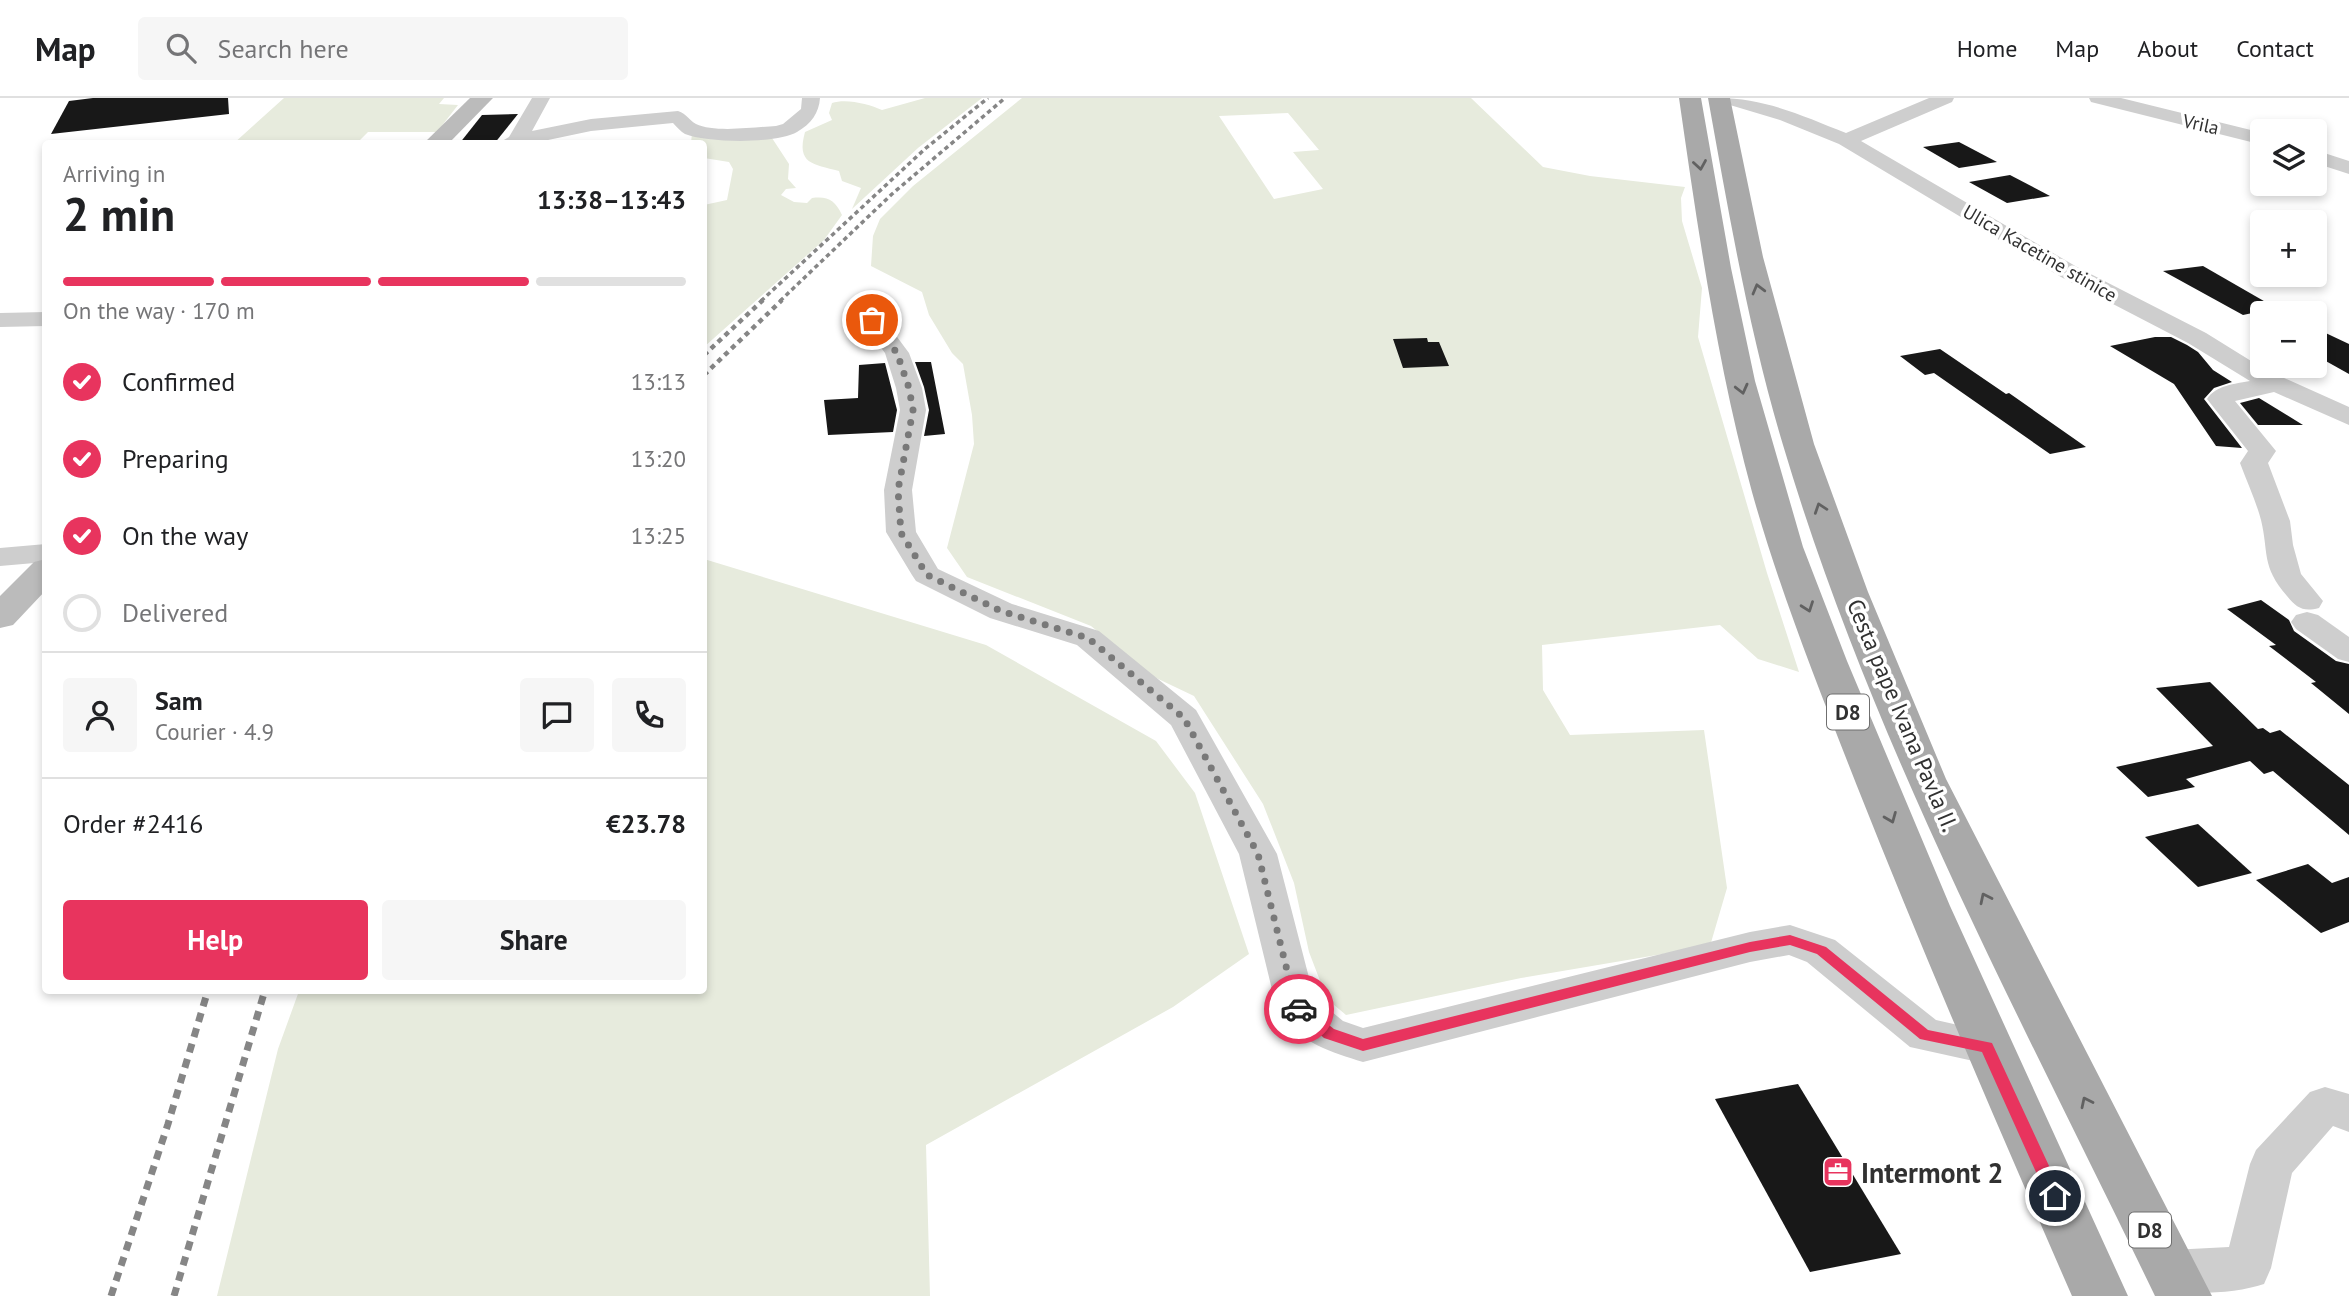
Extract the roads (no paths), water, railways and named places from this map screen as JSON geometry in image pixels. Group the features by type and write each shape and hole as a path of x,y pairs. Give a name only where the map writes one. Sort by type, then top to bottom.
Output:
{"main road":[{"path":"438,140 482,98"},
{"name":"Cesta pape Ivana Pavla II.","path":"1714,101 1713,250 1735,364 1786,546 1836,682 1930,917 2100,1296"},
{"name":"Cesta pape Ivana Pavla II.","path":"1714,101 1750,257 1798,444 1850,592 1926,779 2177,1284"},
{"path":"0,617 42,573"}],"street":[{"path":"514,140 541,98"},
{"path":"521,140 548,131 612,121 678,117 690,129 720,134 777,132 790,128 810,111 811,98"},
{"path":"1846,141 1945,98"},
{"name":"Vrila","path":"2098,98 2250,136"},
{"name":"Ulica Kacetine stinice","path":"1714,101 1787,116 1846,141 2069,272 2277,384 2349,417"},
{"path":"2327,160 2349,168"},
{"path":"860,303 897,353 909,388 913,410 898,490 901,533 927,575 1001,611 1088,638 1184,718 1258,854 1296,1006 1329,1034 1363,1045 1750,947 1790,940 1821,951 1925,1035 1987,1047"},
{"path":"0,320 42,319"},
{"path":"2277,384 2233,392 2220,399 2262,451 2254,463 2276,521 2278,545 2286,576 2307,612 2349,652"},
{"path":"0,557 42,553"},
{"path":"2177,1284 2223,1271 2247,1268 2272,1164 2337,1109"}],"railway":[{"path":"761,301 926,148 988,98"},
{"path":"780,301 892,194 1005,98"},
{"path":"707,352 763,300"},
{"path":"707,372 782,300"},
{"path":"111,1296 168,1124 207,994"},
{"path":"174,1296 264,994"}],"place":[{"name":"Intermont 2","path":"1838,1172"}]}
